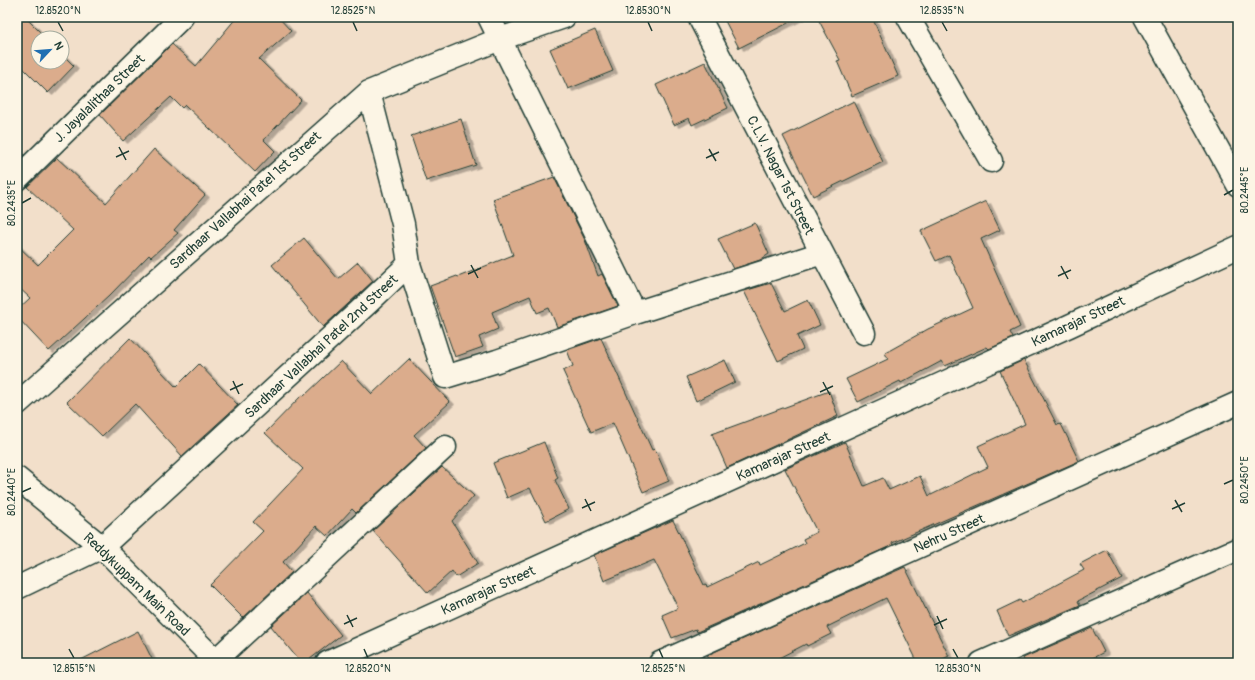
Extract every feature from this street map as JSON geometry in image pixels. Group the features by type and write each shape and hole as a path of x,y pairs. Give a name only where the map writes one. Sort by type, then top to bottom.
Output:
{"street":[{"name":"J. Jayalalithaa Street","path":"17,179 182,17"},
{"path":"489,17 635,313"},
{"name":"Sardhaar Vallabhai Patel 1st Street","path":"17,404 369,92 500,39 564,17"},
{"name":"C.L.V. Nagar 1st Street","path":"699,17 864,333"},
{"path":"908,17 991,161"},
{"path":"1145,17 1238,185"},
{"name":"Sardhaar Vallabhai Patel 2nd Street","path":"17,588 102,547 364,308 408,264 403,224 369,92"},
{"name":"Kamarajar Street","path":"327,663 1062,329 1238,247"},
{"path":"408,264 445,377 497,361 635,313 822,253"},
{"name":"Nehru Street","path":"660,663 1238,403"},
{"path":"217,662 445,447"},
{"name":"Reddykuppam Main Road","path":"18,481 102,547 217,662"},
{"path":"981,663 1238,549"}],"building":[{"path":"17,17 25,17 38,30 30,30 30,70 70,70 70,62 74,66 48,93 17,62"},
{"path":"237,17 278,17 291,31 259,59 301,100 264,140 275,151 255,172 185,105 182,108 171,97 123,141 100,115 172,44 196,66"},
{"path":"723,17 800,17 739,48"},
{"path":"817,17 872,17 898,76 852,96 837,61 840,60"},
{"path":"595,30 613,71 568,89 550,49"},
{"path":"705,62 728,108 692,125 689,118 674,125 656,85"},
{"path":"854,101 883,162 813,196 783,136"},
{"path":"461,119 476,165 426,181 411,136"},
{"path":"154,149 205,195 174,230 178,233 151,257 149,255 109,296 49,351 17,317 17,310 30,298 17,286 17,245 38,265 73,230 27,187 57,158 106,203"},
{"path":"554,177 585,240 598,276 602,274 618,306 557,327 549,308 537,313 530,296 492,312 498,329 479,337 483,347 455,357 430,286 457,276 458,277 513,255 493,199"},
{"path":"986,201 1000,230 981,239 1020,327 1010,332 1013,338 989,349 987,347 945,366 942,361 901,383 900,381 858,402 846,379 888,359 885,353 928,329 973,308 949,255 936,261 921,231"},
{"path":"755,223 769,254 760,260 733,269 718,239"},
{"path":"304,238 338,279 358,262 373,281 323,327 272,265"},
{"path":"771,283 785,311 808,300 820,325 797,336 803,349 778,361 744,291"},
{"path":"130,338 176,387 199,364 238,405 182,456 135,404 102,436 67,402"},
{"path":"601,338 652,450 655,449 669,481 643,492 613,423 591,432 563,371 573,366 567,350"},
{"path":"409,359 450,402 414,435 426,448 356,513 352,509 327,536 316,526 283,562 292,572 243,618 210,585 263,531 253,522 303,469 265,433 302,395 304,396 341,361 372,394"},
{"path":"725,360 735,382 696,401 686,377"},
{"path":"1024,360 1057,425 1061,424 1079,461 892,543 893,545 697,632 696,629 672,638 662,615 678,608 654,560 604,581 594,555 673,520 704,585 706,584 707,587 759,562 760,565 805,543 803,539 817,532 785,469 845,442 864,486 883,478 889,490 920,476 929,496 988,467 978,446 1025,424 1000,371"},
{"path":"829,391 838,416 727,468 712,434"},
{"path":"544,442 558,478 555,480 569,509 546,521 530,488 507,498 493,463"},
{"path":"442,467 474,496 452,521 478,563 456,577 452,571 428,593 373,531"},
{"path":"1107,550 1122,578 1078,601 1080,605 1008,636 997,611 1020,600 1022,603 1084,570 1080,564"},
{"path":"905,567 949,656 935,663 918,663 886,598 827,627 831,634 807,646 806,644 769,663 711,663 707,655"},
{"path":"307,593 341,635 305,663 301,663 271,626"},
{"path":"1092,628 1104,652 1083,663 1025,663 1023,658"},
{"path":"138,631 154,663 75,663"}]}
